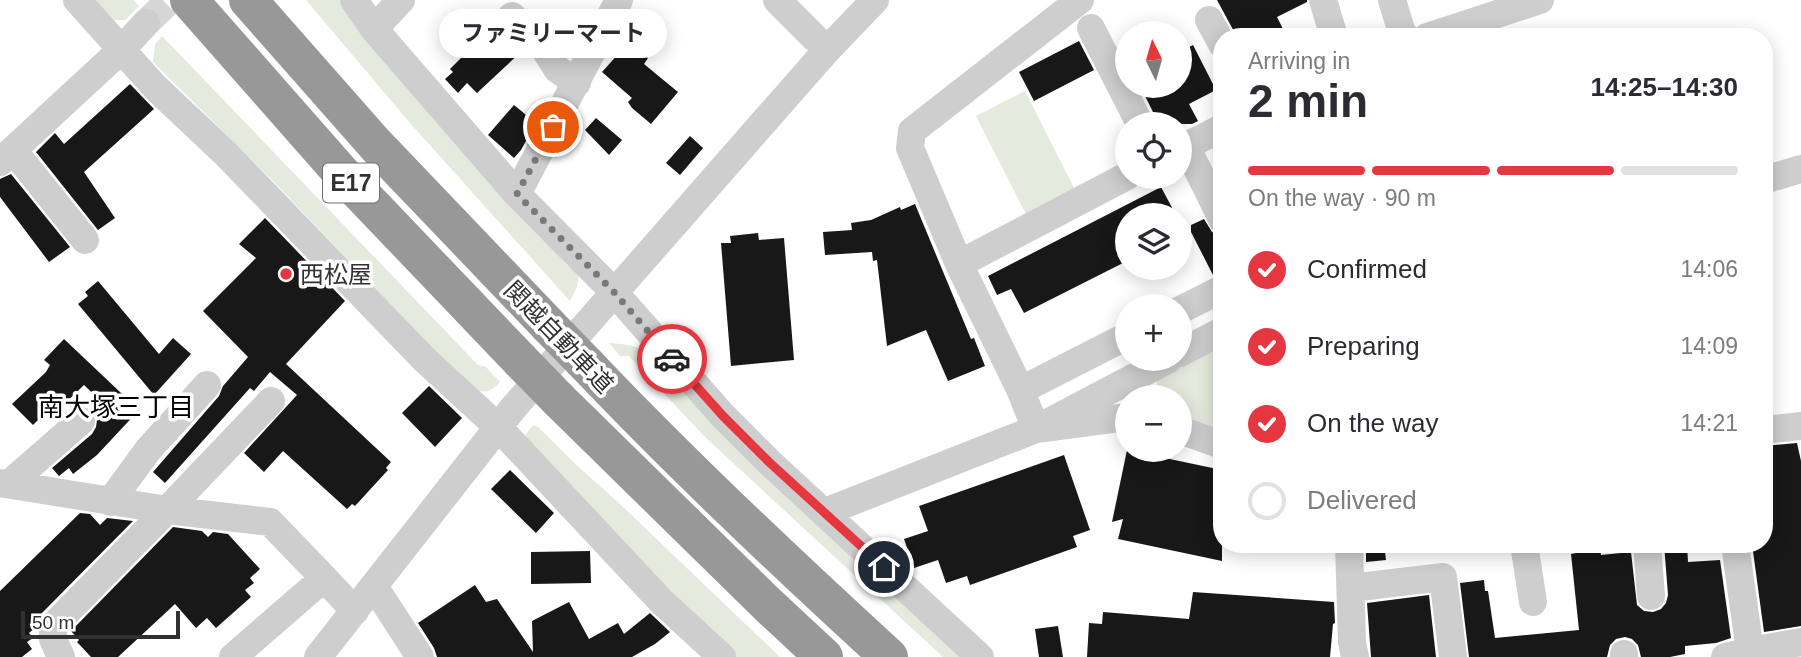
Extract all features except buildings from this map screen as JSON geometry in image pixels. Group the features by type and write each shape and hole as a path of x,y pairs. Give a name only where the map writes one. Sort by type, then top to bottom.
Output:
{"highway":[{"name":"関越自動車道","path":"189,0 344,176 520,360 824,657"},
{"name":"関越自動車道","path":"248,0 375,144 642,423 802,578 889,657"},
{"path":"267,0 375,144"},
{"path":"157,12 219,56 344,176"}],"street":[{"path":"77,0 155,87 237,164 425,360 499,428 661,601 722,657"},
{"path":"354,0 374,29 517,194 614,292 723,416 769,462 981,657"},
{"path":"374,29 401,0"},
{"path":"517,194 619,0"},
{"path":"777,0 827,50"},
{"path":"318,657 514,407 827,50 875,0"},
{"path":"1036,429 1020,389 959,264 910,148 912,131 1080,0"},
{"path":"1323,0 1331,28"},
{"path":"1392,0 1400,28"},
{"path":"1454,28 1540,0"},
{"path":"85,240 6,156 121,50 157,12"},
{"path":"512,16 544,48 557,69 577,83"},
{"path":"1091,28 1134,112"},
{"path":"1192,143 1213,132"},
{"path":"1192,164 1213,202"},
{"path":"1773,177 1801,169"},
{"path":"959,264 1115,182"},
{"path":"1192,304 1213,294"},
{"path":"1192,347 1213,336"},
{"path":"1031,384 1115,342"},
{"path":"825,512 1036,429 1147,371"},
{"path":"110,502 148,450 207,385"},
{"path":"61,657 53,639 53,626 271,401"},
{"path":"1036,429 1115,419"},
{"path":"5,484 81,421"},
{"path":"1773,429 1801,426"},
{"path":"1192,434 1213,442"},
{"path":"5,484 110,502 270,522 355,611"},
{"path":"1349,553 1352,642 1355,657"},
{"path":"1525,553 1533,602"},
{"path":"1648,553 1651,596"},
{"path":"1735,553 1737,654 1801,642"},
{"path":"1351,588 1443,577 1453,657"},
{"path":"233,657 324,578"},
{"path":"374,586 420,657"}],"shaded area":[{"path":"90,0 133,0 139,6 125,20 109,20"},
{"path":"306,0 345,0 539,233 567,265 579,274 577,287 570,301 410,123"},
{"path":"162,36 478,365 486,367 500,382 493,389 479,391 470,388 274,182 153,62 155,44"},
{"path":"1025,91 1077,194 1028,218 976,116"},
{"path":"609,343 641,349 651,356 723,429 972,657 943,657 705,437 629,356 620,356"},
{"path":"1213,347 1213,427 1192,419 1192,385 1157,385 1157,379 1171,371 1192,371 1192,359"},
{"path":"533,425 780,657 735,657 696,621 527,444 526,434"}],"tunnel":[{"path":"146,23 170,0"}],"way so far":[{"path":"553,127 517,194 614,292 672,359"}],"place":[{"name":"ファミリーマート","path":"553,127"},
{"name":"西松屋","path":"286,274"}],"district":[{"name":"南大塚三丁目","path":"116,407"}],"route":[{"path":"672,359 769,462 884,567"}]}
